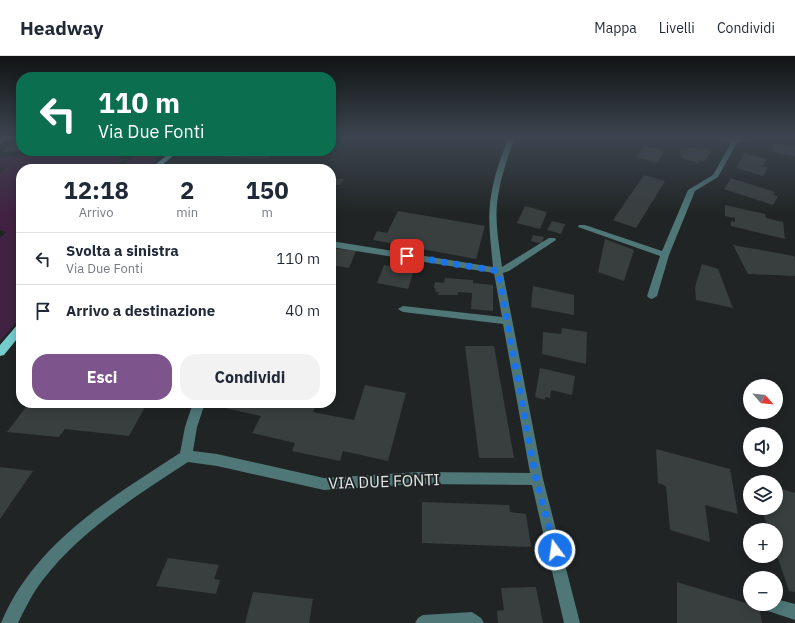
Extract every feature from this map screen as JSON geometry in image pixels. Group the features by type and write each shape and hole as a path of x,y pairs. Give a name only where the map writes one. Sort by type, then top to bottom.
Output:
{"main road":[{"path":"0,352 16,333"}],"street":[{"path":"502,163 494,197 493,226 498,271 536,479 572,623"},
{"path":"652,296 665,255 692,190 716,176 723,163"},
{"path":"582,227 665,255"},
{"path":"336,245 498,271 506,269 552,240"},
{"path":"403,309 507,321"},
{"path":"9,623 36,576 62,547 89,522 186,456 191,427 197,408"},
{"name":"VIA DUE FONTI","path":"186,456 217,460 324,484 419,478 536,479"},
{"path":"783,609 795,612"},
{"path":"423,623 472,620 476,623"}],"shaded area":[{"path":"0,163 119,163 16,164 16,323 0,341 0,238 6,232 0,230 0,173 5,168 0,169"},
{"path":"126,163 152,163 151,164"}],"building":[{"path":"738,163 764,163 763,166 768,167 763,176 736,168"},
{"path":"644,175 665,181 636,228 613,220"},
{"path":"336,178 344,179 340,185 336,185"},
{"path":"731,178 775,192 773,195 778,196 773,205 724,189"},
{"path":"725,205 765,214 766,218 783,222 785,239 731,226 731,221 735,222 735,218 725,216"},
{"path":"525,206 547,212 540,229 517,223"},
{"path":"398,211 485,226 476,259 373,240 377,231 387,233"},
{"path":"552,221 565,224 561,234 547,230"},
{"path":"533,235 544,237 542,244 531,241"},
{"path":"605,239 634,250 624,281 598,272"},
{"path":"733,245 794,256 795,276 748,274"},
{"path":"336,249 356,251 349,268 336,266"},
{"path":"702,264 718,269 733,308 696,300 695,287"},
{"path":"384,265 414,270 408,289 377,283"},
{"path":"445,278 473,280 473,283 493,285 493,311 471,309 472,293 458,292 458,295 438,295 439,292 435,292 436,289 434,288 435,282 444,283"},
{"path":"533,286 574,295 574,315 531,307"},
{"path":"562,328 587,332 586,364 542,354 543,332 561,334"},
{"path":"465,346 494,346 514,458 479,458"},
{"path":"540,368 575,376 572,395 551,390 550,398 545,397 545,400 535,397"},
{"path":"365,385 406,393 388,461 343,451 340,461 292,451 295,443 252,433 261,416 225,408 315,408 313,412 354,420"},
{"path":"25,408 144,408 129,436 65,429 59,437 7,432"},
{"path":"656,449 730,469 738,514 705,505 710,542 670,530 666,486 658,483"},
{"path":"0,467 33,471 0,519"},
{"path":"783,489 795,493 795,592 789,591 780,563 783,563 783,523 766,523 764,515 783,515"},
{"path":"422,502 509,505 510,512 526,514 531,547 422,543"},
{"path":"168,558 219,565 214,579 220,580 216,594 156,586"},
{"path":"677,582 743,602 743,611 760,611 762,623 677,623"},
{"path":"536,587 543,623 498,623 497,611 504,610 501,588"},
{"path":"253,592 313,599 309,623 245,623"}],"route":[{"path":"407,256 498,271 536,479 555,550"}]}
